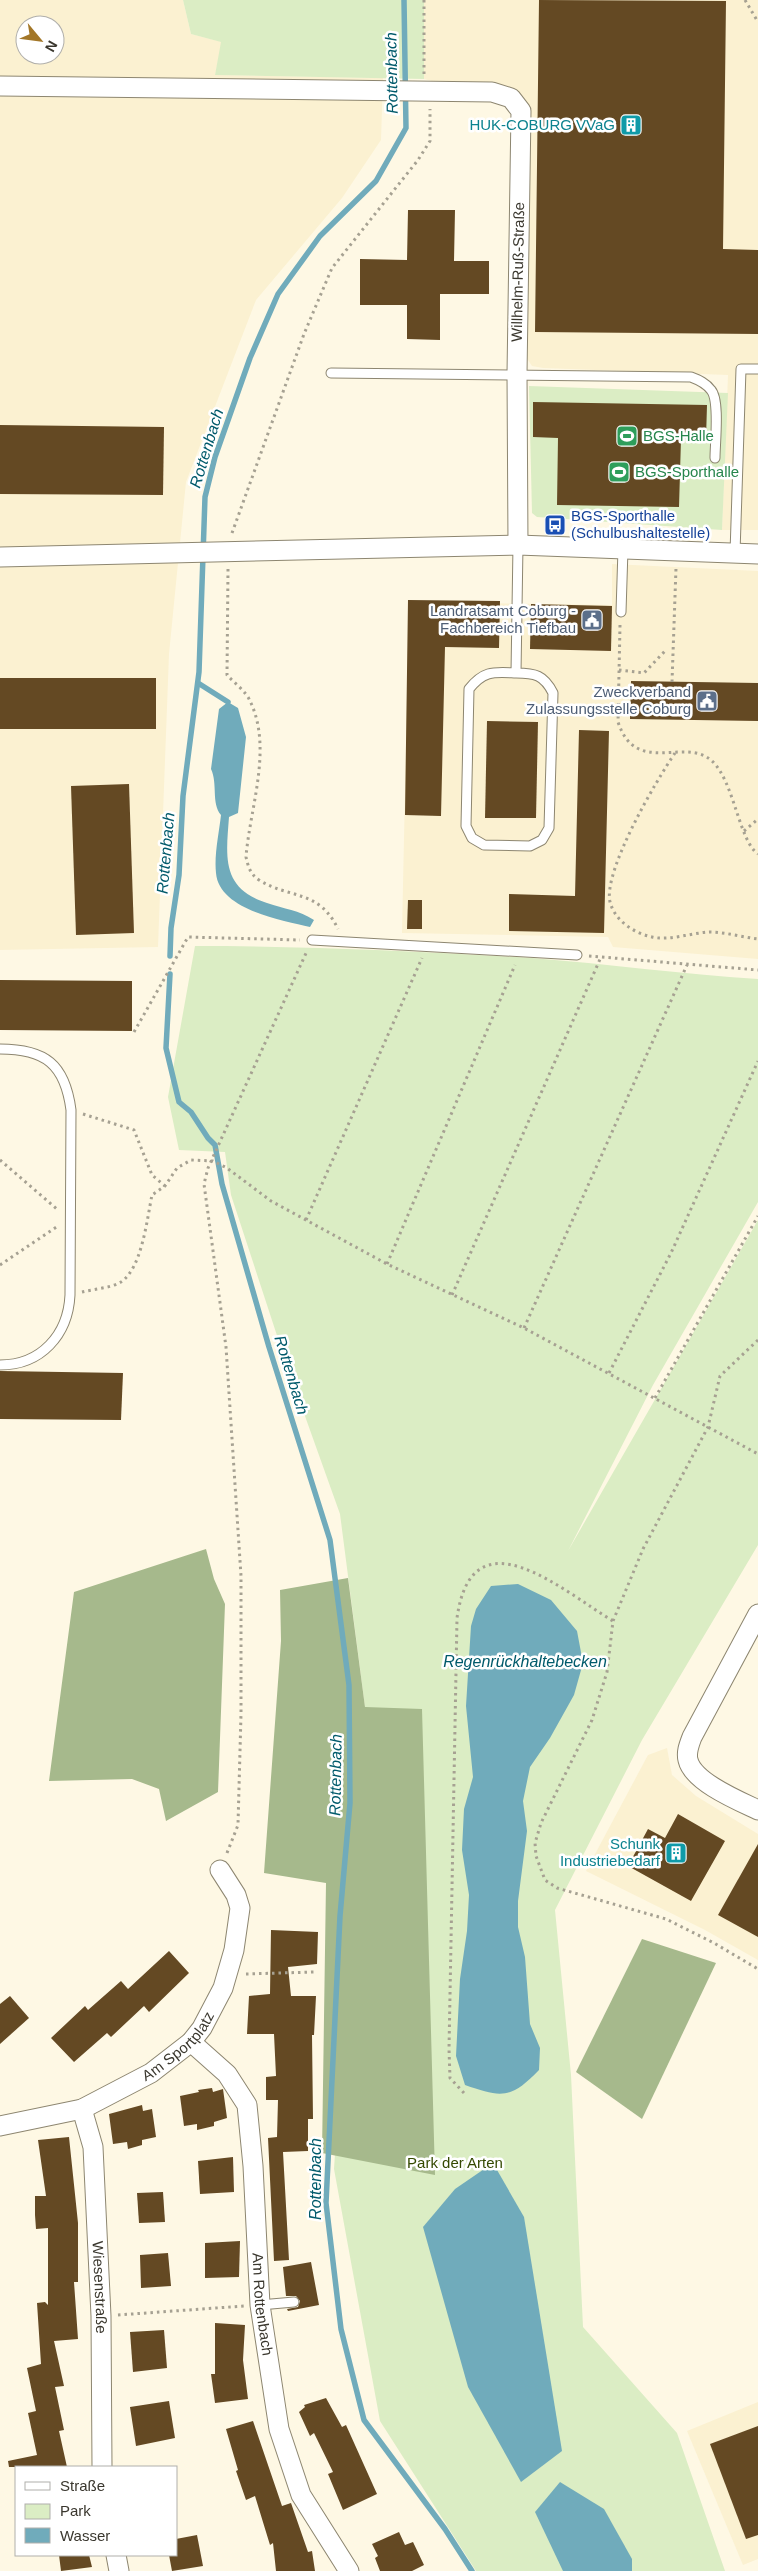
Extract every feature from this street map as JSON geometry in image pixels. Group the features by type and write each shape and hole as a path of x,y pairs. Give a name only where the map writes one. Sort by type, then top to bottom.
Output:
{"street":[{"name":"Willhelm-Ruß-Straße","path":"0,86 492,92 511,98 521,110 517,374 518,545"},
{"path":"0,557 518,545 758,554"},
{"path":"758,1614 692,1737 687,1752 688,1762 701,1778 758,1810"},
{"name":"Am Sportplatz","path":"0,2126 82,2109 151,2073 191,2042 202,2028 222,1988 234,1950 240,1908 236,1895 220,1870"},
{"name":"Am Rottenbach","path":"191,2042 227,2074 247,2105 253,2166 260,2306 279,2429 301,2495 349,2571"},
{"name":"Wiesenstraße","path":"82,2109 93,2147 101,2316 102,2466"},
{"path":"116,2556 119,2571"}],"lane":[{"path":"735,553 741,369 758,369"},
{"path":"331,374 517,374 691,378 703,382 712,391 715,400 715,458"},
{"path":"516,673 518,545"},
{"path":"621,612 623,549"},
{"path":"490,672 516,673 535,674 546,680 553,692 549,828 542,840 530,846 484,845 472,838 466,826 469,689 478,678 490,672"},
{"path":"312,940 577,955"},
{"path":"0,1049 25,1049 49,1062 65,1080 71,1110 68,1219 70,1295 66,1320 49,1347 33,1359 14,1365 0,1365"},
{"path":"260,2306 294,2302"}],"path":[{"path":"344,942 333,918 324,908 309,898 258,880 249,870 246,857 260,758 259,725 250,699 227,675 228,552 232,530 294,362 332,268 418,160 430,141 423,91 424,0"},
{"path":"745,0 758,22"},
{"path":"672,682 676,551"},
{"path":"621,612 618,722 622,734 627,742 643,751 704,755 712,761 727,785 744,831 758,854"},
{"path":"619,670 644,673 665,651"},
{"path":"675,753 633,827 614,869 610,886 610,902 626,927 651,937 663,938 689,933 712,932 758,939"},
{"path":"744,831 758,819"},
{"path":"134,1032 188,937 312,940 257,1057 204,1184 226,1347 241,1576 241,1714 238,1826 220,1870"},
{"path":"306,1220 427,946"},
{"path":"387,1264 521,951"},
{"path":"577,955 758,970"},
{"path":"452,1295 601,957"},
{"path":"524,1328 687,965"},
{"path":"609,1373 671,1253 758,1060"},
{"path":"71,1110 134,1130 152,1175 165,1186"},
{"path":"0,1160 68,1219 0,1265"},
{"path":"70,1295 119,1283 130,1274 143,1238 152,1195 165,1186 178,1168 191,1160 213,1161 227,1168 271,1201 387,1264 524,1328 758,1454"},
{"path":"654,1398 758,1216"},
{"path":"758,1340 720,1376 708,1427 643,1549 613,1621 607,1672 592,1720 541,1823 535,1843 536,1856 545,1880 572,1894 666,1920 714,1943 758,1969"},
{"path":"464,2093 450,2078 449,2049 452,1787 459,1600 465,1583 478,1569 496,1562 516,1566 537,1574 613,1621"},
{"path":"227,1974 315,1972"},
{"path":"101,2316 260,2306"}],"shaded area":[{"path":"0,0 183,0 191,34 222,42 215,75 383,78 381,140 342,198 256,300 186,482 169,654 158,947 0,950"},
{"name":"HUK-COBURG VVaG","path":"424,0 758,0 758,530 722,530 728,375 543,368 532,366 526,357 531,112 511,89 436,82 424,79"},
{"path":"612,564 758,571 758,959 613,947 608,937 402,933 409,602 612,605"},
{"path":"667,1748 672,1775 696,1796 758,1834 758,1960 705,1930 586,1871 648,1755"},
{"path":"758,2402 758,2559 743,2565 687,2431"}],"green space":[{"path":"183,0 424,0 424,79 215,75 221,42 191,34"},
{"name":"BGS-Halle","path":"529,386 728,393 722,530 537,517 532,513"},
{"name":"Park der Arten","path":"195,946 322,948 490,955 758,979 758,1202 653,1385 568,1551 758,1220 758,1545 642,1740 555,1910 571,2075 583,2327 677,2433 725,2571 476,2571 380,2421 334,2169 365,1707 340,1514 286,1363 231,1195 225,1152 179,1150 168,1097"},
{"path":"206,1549 214,1579 225,1604 218,1792 166,1821 159,1789 132,1779 49,1781 74,1592"},
{"path":"348,1578 365,1707 422,1709 435,2175 322,2153 326,1883 264,1873 281,1641 280,1590"},
{"path":"642,1939 716,1963 642,2119 576,2072"}],"water":[{"path":"228,702 238,708 246,737 238,813 229,817 228,858 234,880 241,889 252,897 297,912 314,920 310,927 269,917 254,911 228,896 220,886 216,873 216,859 221,815 216,805 211,769 219,709"},
{"name":"Regenrückhaltebecken","path":"518,1584 551,1600 577,1631 583,1663 574,1695 550,1738 530,1767 523,1801 527,1831 518,1901 518,1927 525,1957 530,2024 540,2048 539,2070 513,2091 497,2094 465,2085 456,2056 460,1979 467,1931 469,1895 462,1850 464,1809 473,1777 466,1706 471,1626 476,1609 491,1586"},
{"path":"493,2163 524,2217 562,2451 521,2482 468,2387 423,2227 455,2189"},
{"path":"560,2482 604,2509 632,2559 632,2571 563,2571 535,2512"}],"building":[{"name":"HUK-COBURG VVaG","path":"539,0 726,1 723,249 758,250 758,334 535,332"},
{"path":"408,210 455,210 454,261 489,261 489,294 440,294 440,340 407,339 407,305 360,305 360,259 407,260"},
{"name":"BGS-Sporthalle","path":"533,402 707,405 706,439 681,439 679,507 557,505 558,438 533,437"},
{"path":"0,425 164,427 163,495 0,494"},
{"path":"408,600 500,601 499,648 445,647 441,816 405,815"},
{"path":"531,604 612,606 611,651 530,649"},
{"path":"0,678 156,678 156,729 0,729"},
{"path":"631,681 758,683 758,721 630,719"},
{"path":"487,721 538,722 536,818 485,818"},
{"path":"579,730 609,731 604,933 509,931 509,894 575,896"},
{"path":"129,784 134,933 76,935 71,786"},
{"path":"408,900 422,900 422,929 407,929"},
{"path":"0,980 132,981 132,1031 0,1030"},
{"path":"0,1371 123,1373 121,1420 0,1419"},
{"name":"Schunk Industriebedarf","path":"678,1814 725,1841 691,1901 628,1866 648,1829 665,1838"},
{"path":"758,1844 758,1937 718,1915"},
{"path":"271,1930 318,1932 317,1964 288,1967 291,1996 316,1996 314,2035 312,2035 313,2119 308,2119 308,2151 283,2152 289,2260 274,2261 268,2138 277,2137 278,2100 266,2100 266,2077 276,2076 274,2034 247,2034 249,1996 270,1994"},
{"path":"169,1951 189,1973 149,2012 144,2006 111,2037 107,2033 74,2062 51,2038 85,2006 88,2010 121,1981 128,1989"},
{"path":"10,1996 29,2018 0,2044 0,2004"},
{"path":"212,2088 213,2092 223,2089 227,2118 214,2122 214,2126 197,2130 197,2124 184,2126 180,2096"},
{"path":"142,2105 143,2111 152,2109 156,2137 142,2140 142,2145 128,2149 127,2142 113,2144 109,2114"},
{"path":"69,2137 78,2223 78,2282 74,2282 78,2339 54,2341 64,2386 55,2387 64,2430 59,2431 67,2466 9,2467 8,2461 37,2455 28,2413 36,2411 27,2368 41,2364 37,2303 45,2302 48,2305 48,2228 36,2229 35,2215 35,2196 46,2196 38,2140"},
{"path":"233,2157 234,2192 200,2194 198,2161"},
{"path":"163,2192 165,2222 139,2223 137,2193"},
{"path":"240,2241 239,2277 205,2278 205,2243"},
{"path":"168,2253 171,2286 141,2288 140,2255"},
{"path":"311,2262 319,2305 288,2311 287,2309 298,2307 300,2301 296,2296 286,2296 283,2267"},
{"path":"215,2323 245,2325 243,2360 248,2399 215,2403 211,2374 215,2374"},
{"path":"164,2330 167,2368 133,2372 130,2332"},
{"path":"326,2398 342,2427 346,2425 377,2494 343,2510 328,2474 333,2472 314,2433 310,2436 299,2412 305,2407 304,2405"},
{"path":"169,2401 175,2438 136,2446 130,2407"},
{"path":"253,2421 282,2506 291,2503 308,2552 312,2551 315,2571 276,2571 273,2543 270,2545 255,2496 246,2500 236,2471 238,2470 226,2429"},
{"path":"758,2426 758,2535 746,2539 710,2444"},
{"path":"399,2532 405,2545 413,2542 424,2565 412,2571 380,2571 375,2558 378,2556 372,2544"},
{"path":"197,2535 203,2566 172,2571 169,2556 178,2556 178,2539"},
{"path":"59,2556 89,2556 92,2567 61,2571"}],"waterway":[{"name":"Rottenbach","path":"170,956 171,928 179,875 183,796 199,672 205,497 215,457 250,358 278,294 320,236 376,181 406,128 404,0"},
{"path":"198,683 228,702"},
{"name":"Rottenbach","path":"170,974 166,1048 179,1102 191,1112 208,1138 215,1145 222,1184 269,1347 330,1540 349,1685 350,1803 340,1916 326,2203 341,2329 364,2420 445,2529 472,2571"}],"place":[{"name":"HUK-COBURG VVaG","path":"631,125"},
{"name":"BGS-Halle","path":"627,436"},
{"name":"BGS-Sporthalle","path":"619,472"},
{"name":"BGS-Sporthalle (Schulbushaltestelle)","path":"555,525"},
{"name":"Landratsamt Coburg - Fachbereich Tiefbau","path":"592,620"},
{"name":"Zweckverband Zulassungsstelle Coburg","path":"707,701"},
{"name":"Schunk Industriebedarf","path":"676,1853"}]}
